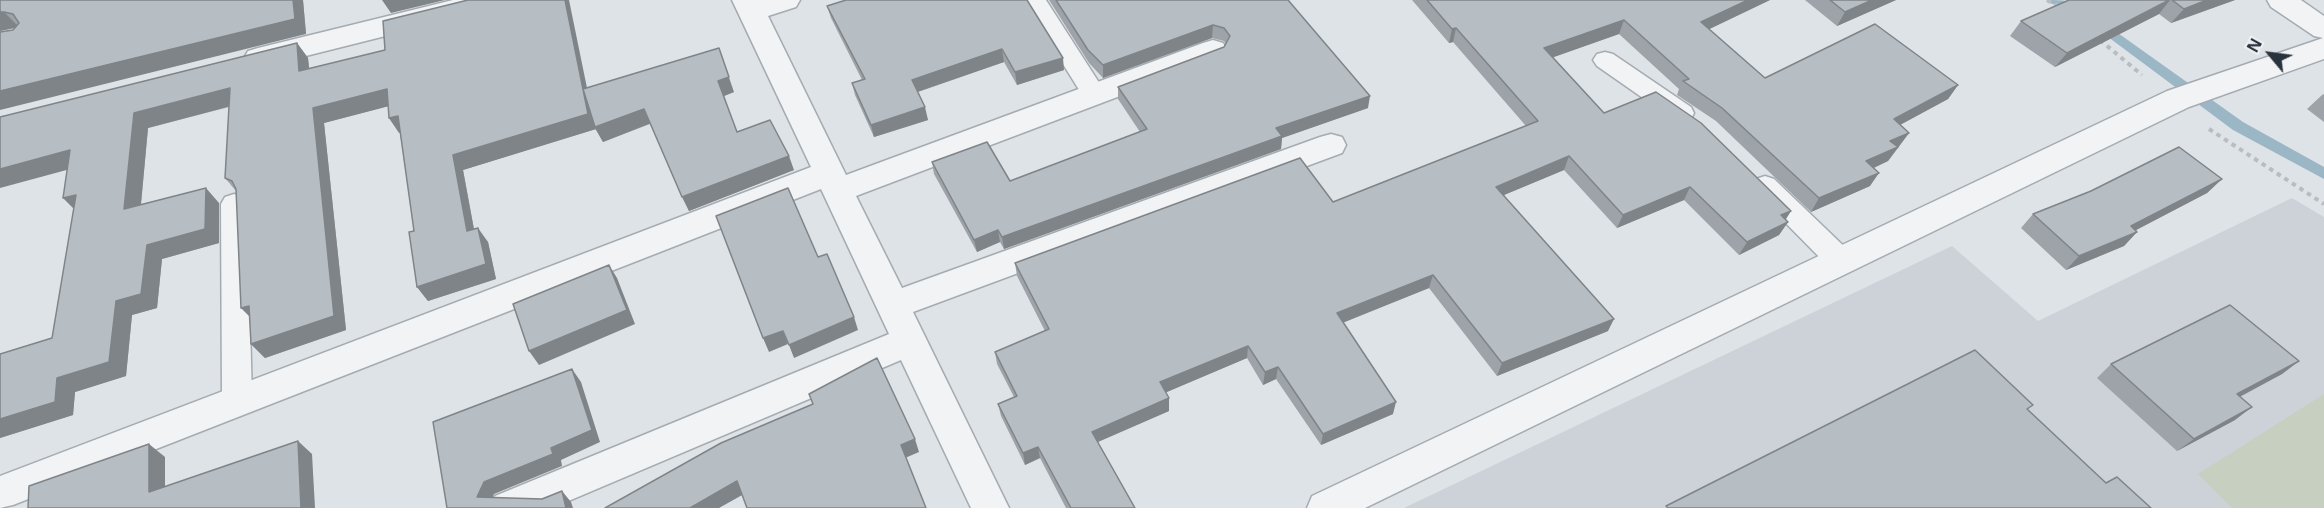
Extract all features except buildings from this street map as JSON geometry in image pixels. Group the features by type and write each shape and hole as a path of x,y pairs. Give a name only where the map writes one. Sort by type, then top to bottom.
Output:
{"street":[{"path":"228,66 491,0"},
{"path":"786,0 749,5 990,508"},
{"path":"2281,0 2324,29"},
{"path":"1326,508 2174,102 2224,81 2324,48"},
{"path":"0,493 237,401 833,182 1095,95 1213,51"},
{"path":"892,306 1331,144"},
{"path":"509,508 909,341"}],"lane":[{"path":"1034,0 1095,95"},
{"path":"1605,60 1705,129"},
{"path":"1748,170 1841,261"},
{"path":"234,204 237,401"}],"path":[{"path":"2047,0 2067,12"},
{"path":"2092,33 2174,102 2324,204"}],"shaded area":[{"path":"2292,198 2324,217 2324,508 1404,508 1952,246 2038,321"}],"green space":[{"path":"2324,394 2324,508 2232,508 2198,474"}],"waterway":[{"path":"2054,0 2079,10"},
{"path":"2101,25 2238,126 2324,174"}]}
